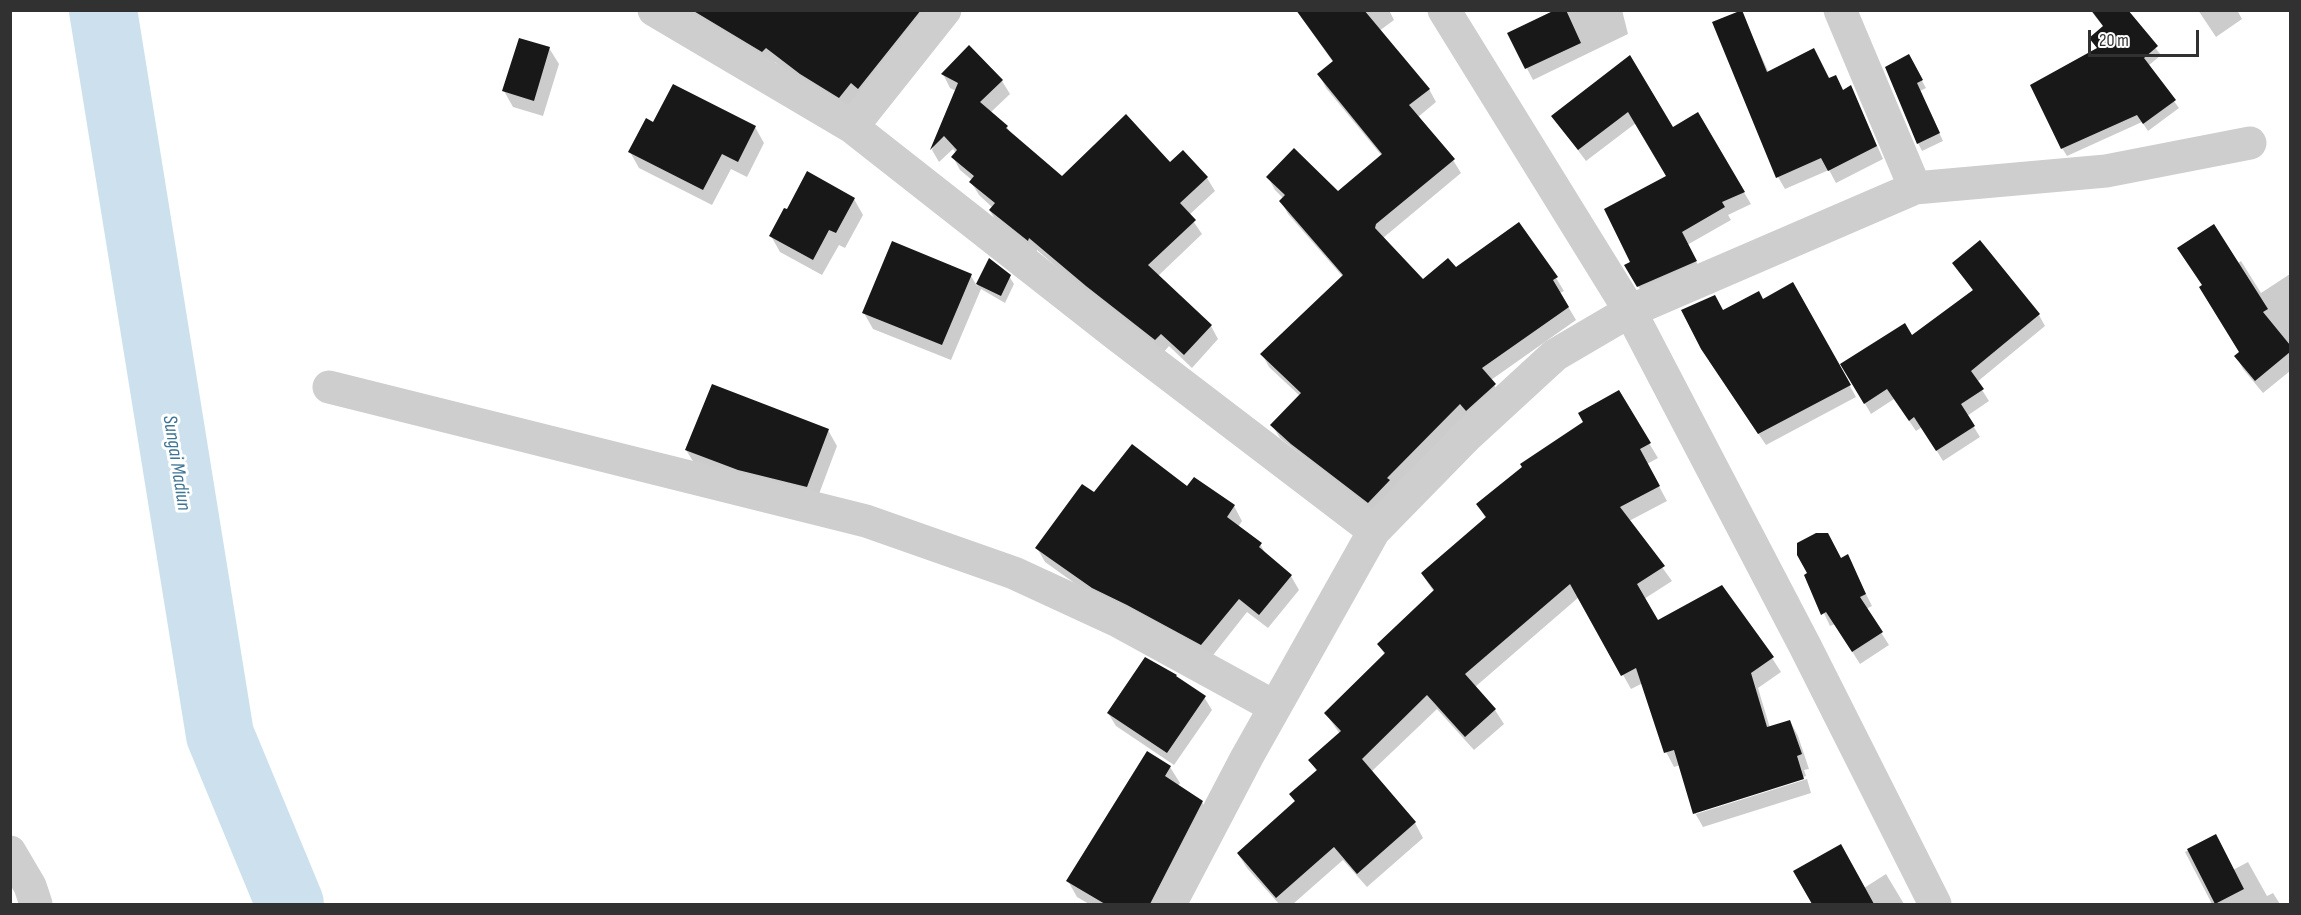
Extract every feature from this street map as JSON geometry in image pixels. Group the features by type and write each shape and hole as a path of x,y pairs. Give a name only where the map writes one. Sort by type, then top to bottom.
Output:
{"street":[{"path":"654,10 852,127 1117,336 1374,531"},
{"path":"852,127 945,10"},
{"path":"1444,10 1630,311 1805,646 1935,904"},
{"path":"1840,10 1915,188"},
{"path":"1170,904 1247,757 1374,531 1468,435 1556,355 1630,311 1915,188 2106,171 2250,143"},
{"path":"329,387 866,520 1014,573 1118,621 1275,707"},
{"path":"10,852 30,886 36,904"}],"building":[{"path":"692,10 921,10 858,89 851,83 839,98 800,74 766,48 762,52"},
{"path":"1296,10 1364,10 1430,89 1409,105 1455,159 1376,224 1375,228 1423,279 1448,258 1456,267 1519,222 1558,277 1553,280 1569,307 1482,368 1496,384 1466,411 1460,404 1387,478 1390,480 1368,503 1270,425 1301,393 1260,354 1343,275 1279,201 1285,195 1266,177 1294,148 1338,191 1382,154 1317,74 1333,61"},
{"path":"1555,10 1566,10 1581,43 1525,69 1507,33"},
{"path":"1742,10 1767,72 1814,48 1829,78 1836,75 1843,90 1851,85 1877,146 1828,171 1821,158 1776,178 1712,22"},
{"path":"2091,10 2128,10 2158,46 2144,58 2176,100 2143,124 2137,115 2061,149 2030,85 2097,48 2089,38 2103,26"},
{"path":"519,38 550,47 534,101 502,91"},
{"path":"969,45 1003,80 980,102 1008,126 1006,128 1062,176 1126,114 1170,162 1183,150 1208,177 1180,203 1196,220 1148,265 1212,325 1184,355 1161,334 1155,340 1029,238 1028,241 989,210 995,203 969,182 974,176 951,157 957,150 944,136 930,150 958,83 941,74"},
{"path":"1909,54 1923,80 1917,83 1940,133 1917,144 1885,67"},
{"path":"1630,55 1673,127 1698,112 1745,192 1722,202 1725,207 1682,232 1697,261 1637,287 1624,265 1630,262 1604,209 1666,176 1628,112 1578,150 1551,116"},
{"path":"673,84 756,126 738,162 722,154 703,190 628,152 646,118 653,122"},
{"path":"807,171 855,198 836,233 829,230 813,260 769,236 784,208 787,209"},
{"path":"2214,224 2268,309 2263,312 2290,345 2290,352 2255,381 2234,356 2239,352 2199,287 2202,285 2177,248"},
{"path":"1980,240 2040,314 1971,371 1984,389 1961,404 1975,426 1936,451 1914,417 1909,421 1887,389 1864,404 1840,364 1905,323 1912,335 1973,290 1952,263"},
{"path":"892,241 972,274 942,345 862,313"},
{"path":"989,258 1011,275 1001,296 976,284"},
{"path":"1793,282 1851,385 1758,434 1701,349 1681,310 1715,295 1723,310 1759,291 1763,299"},
{"path":"712,384 829,429 807,487 738,470 685,450"},
{"path":"1619,390 1651,443 1640,449 1660,486 1620,507 1665,566 1637,584 1658,620 1722,585 1774,657 1751,673 1767,727 1790,720 1802,754 1797,756 1804,779 1693,814 1674,750 1664,753 1636,668 1621,676 1570,584 1465,674 1496,709 1465,737 1427,695 1362,759 1416,822 1357,874 1334,847 1276,898 1237,853 1295,801 1289,794 1317,770 1308,760 1341,731 1324,713 1385,653 1377,644 1434,590 1421,573 1486,517 1476,504 1522,467 1520,464 1583,422 1578,413"},
{"path":"1132,444 1187,486 1194,477 1235,505 1227,517 1262,543 1259,547 1292,575 1259,615 1239,599 1201,645 1092,588 1035,548 1082,484 1094,492"},
{"path":"1816,533 1828,533 1841,558 1848,554 1866,594 1860,597 1883,632 1852,652 1826,612 1821,615 1804,575 1807,573 1797,555 1797,543"},
{"path":"1145,657 1177,675 1206,696 1167,753 1107,713"},
{"path":"1147,751 1171,766 1165,776 1203,801 1150,904 1105,904 1066,881"},
{"path":"2216,834 2244,889 2215,904 2187,849"},
{"path":"1841,844 1874,904 1812,904 1793,871"}],"waterway":[{"name":"Sungai Madiun","path":"103,10 220,735 290,904"}]}
